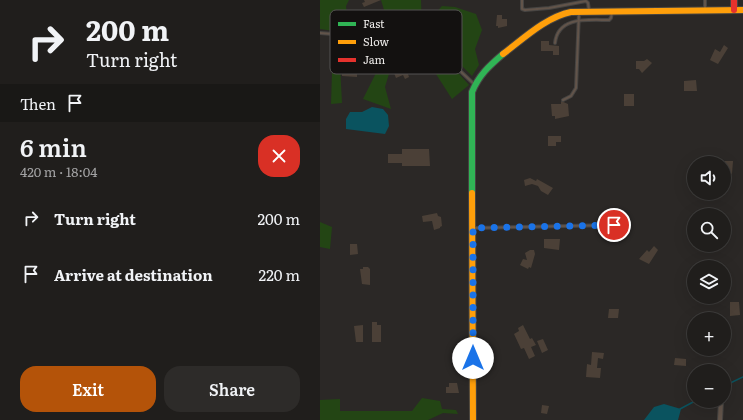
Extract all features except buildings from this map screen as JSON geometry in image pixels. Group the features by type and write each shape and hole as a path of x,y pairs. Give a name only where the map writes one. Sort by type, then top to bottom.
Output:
{"street":[{"path":"734,0 734,10"},
{"path":"473,420 472,92 478,78 486,68 527,37 555,17 565,13 579,11 743,10"},
{"path":"720,420 721,408"}],"lane":[{"path":"522,0 522,9 525,10 549,8 586,1 588,2 589,11"},
{"path":"705,0 705,10"},
{"path":"563,100 571,96 576,88 579,11"},
{"path":"555,43 558,31 569,22 609,20 611,18 612,11"},
{"path":"320,33 330,34"},
{"path":"462,73 475,85"},
{"path":"473,228 614,225"}],"green space":[{"path":"320,0 349,0 346,6 346,10 330,10 330,30 320,29"},
{"path":"381,0 421,0 421,10 384,10"},
{"path":"442,6 455,7 476,14 482,30 475,49 479,65 472,76 462,66 462,10 438,10"},
{"path":"332,74 341,74 342,103 331,104"},
{"path":"376,74 389,74 385,87 391,109 363,99"},
{"path":"436,74 459,74 469,85 452,99"},
{"path":"320,222 332,227 330,249 320,247"},
{"path":"422,398 440,401 442,409 456,410 458,414 443,413 428,420 320,420 320,400 340,399 340,411 412,411"}],"water":[{"path":"372,107 383,109 388,115 389,126 385,134 346,129 346,119 350,112 362,112"},
{"path":"664,404 681,409 678,420 644,420 654,407"}],"waterway":[{"path":"731,383 743,377"},
{"path":"680,409 687,405"}],"traffic: fast":[{"path":"472,193 472,92 485,71 503,54"}],"traffic: slow":[{"path":"503,54 544,24 571,12 743,10"},
{"path":"472,193 473,420"}],"traffic: jam":[{"path":"734,0 734,10"}],"route":[{"path":"473,358 473,228 614,225"}]}
